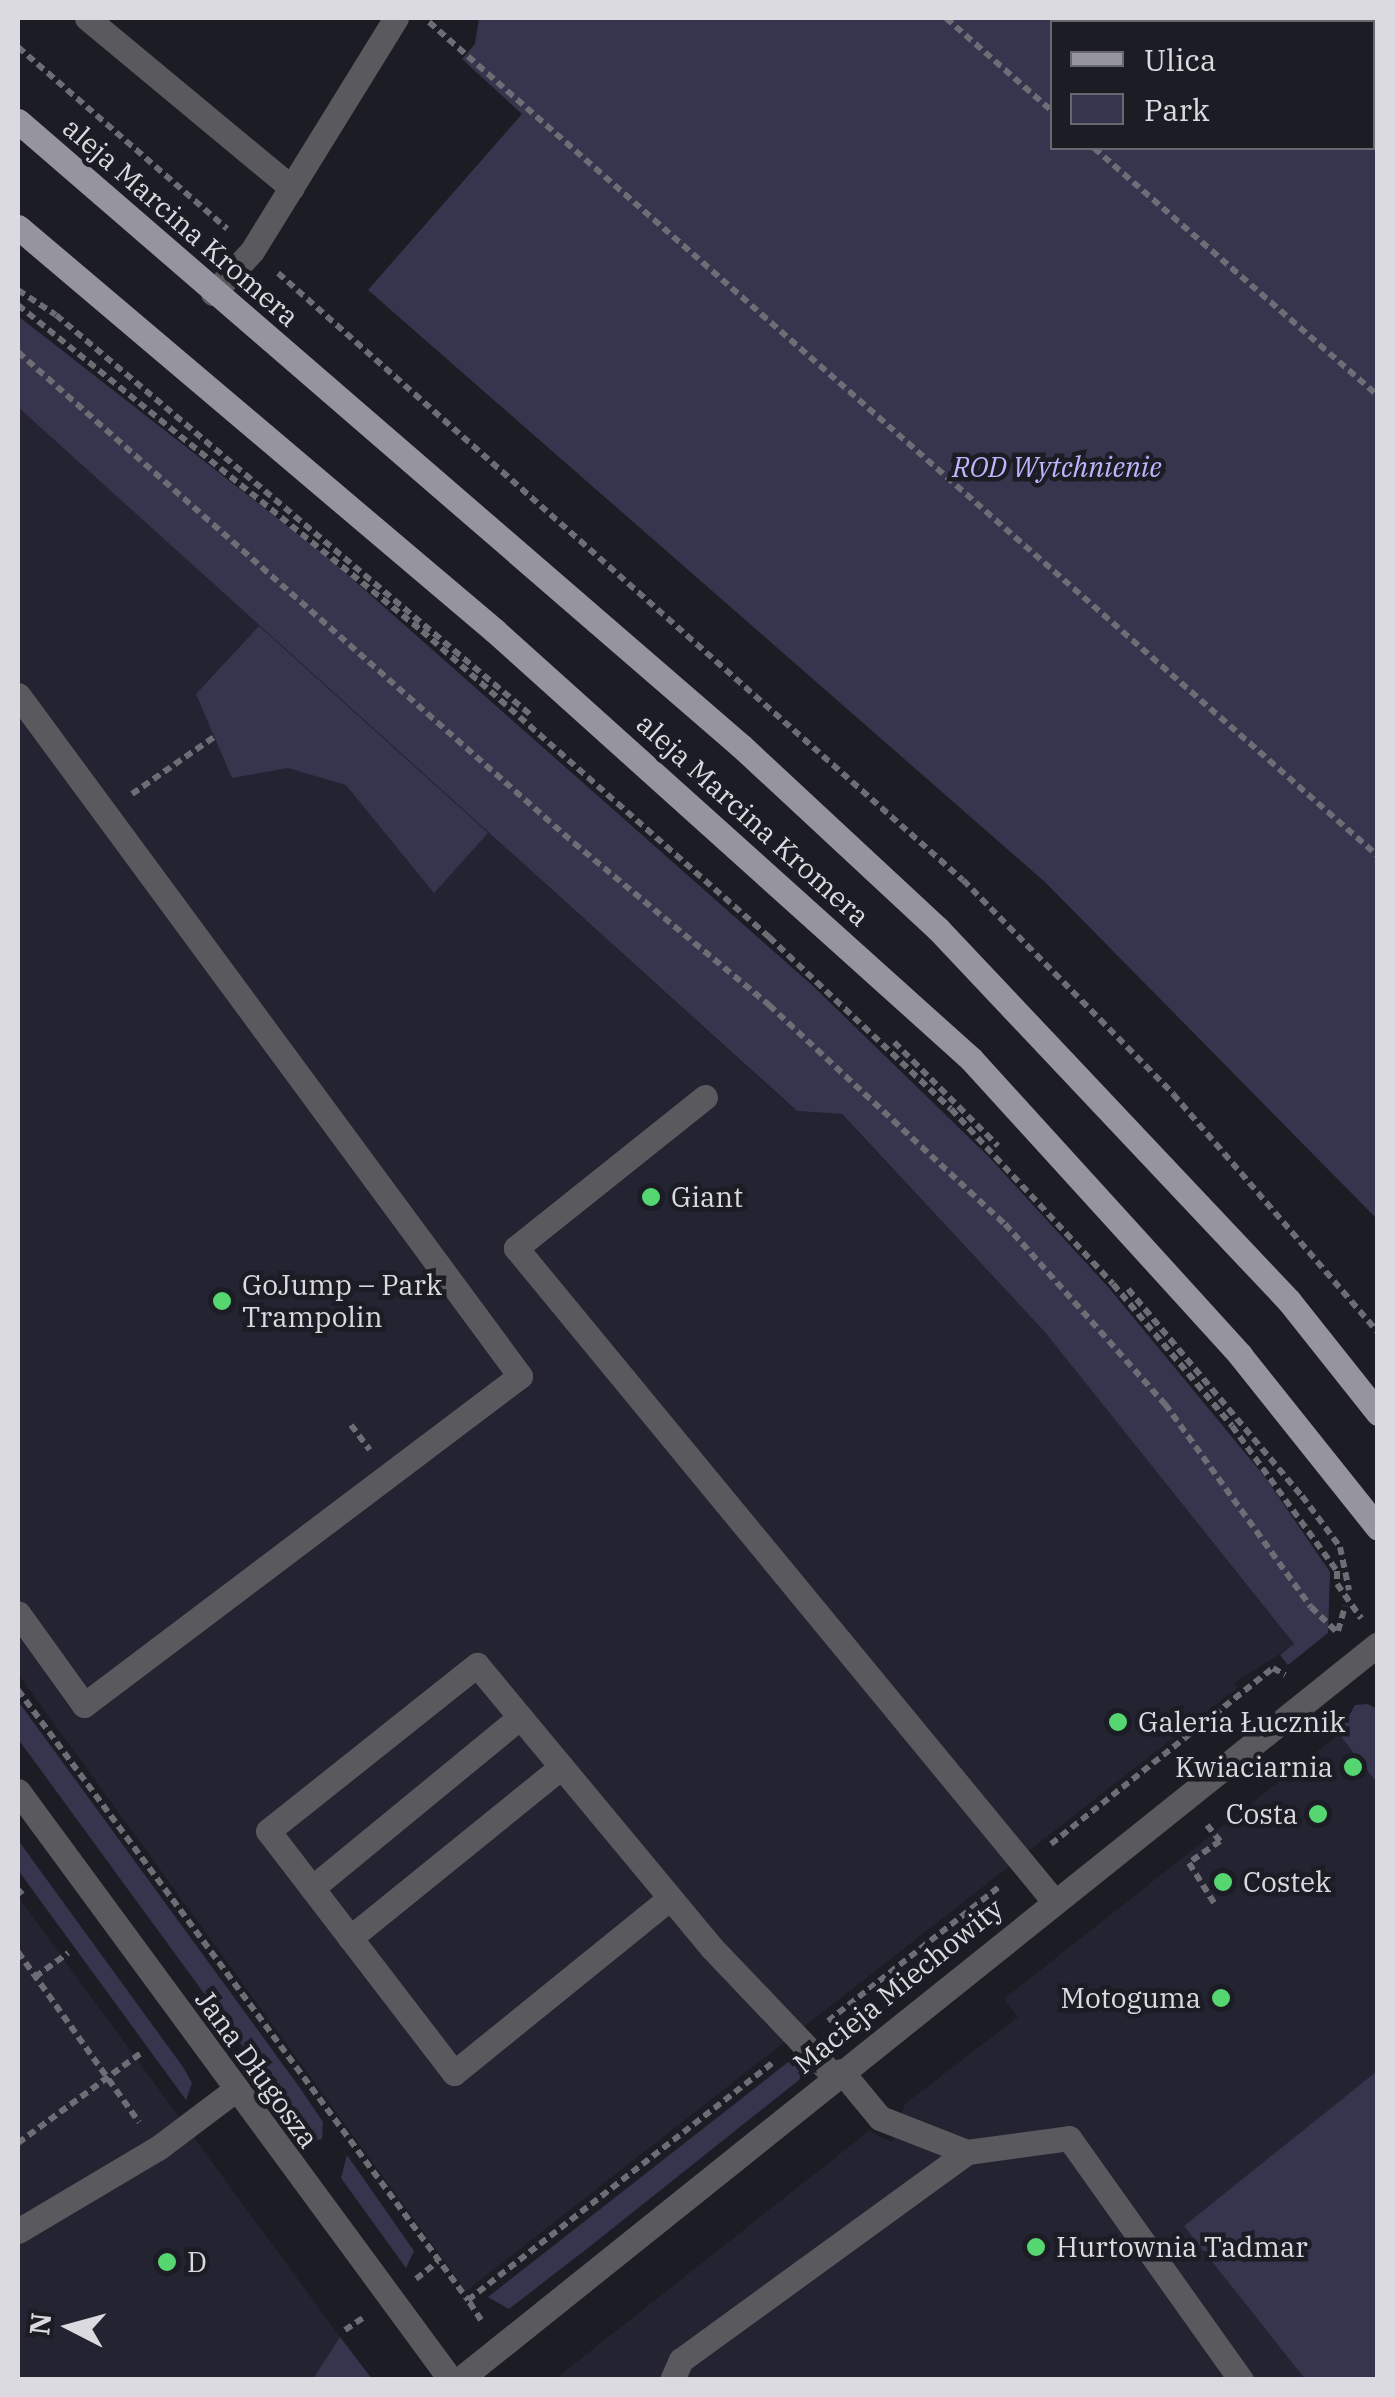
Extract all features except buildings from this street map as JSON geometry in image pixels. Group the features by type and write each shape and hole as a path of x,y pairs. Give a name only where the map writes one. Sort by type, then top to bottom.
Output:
{"main road":[{"name":"aleja Marcina Kromera","path":"18,121 741,746 938,928 1289,1301 1378,1412"},
{"name":"aleja Marcina Kromera","path":"18,227 495,631 971,1059 1240,1354 1378,1528"}],"street":[{"path":"87,18 292,188"},
{"path":"213,293 252,251 396,18"},
{"path":"18,695 520,1376 84,1705 18,1613"},
{"path":"705,1097 516,1248 1053,1900"},
{"name":"Macieja Miechowity","path":"459,2380 1053,1900 1378,1644"},
{"path":"670,1898 454,2073 268,1831 477,1665 670,1898 880,2118 967,2152"},
{"path":"312,1888 520,1717"},
{"path":"350,1938 561,1767"},
{"name":"Jana Długosza","path":"18,1791 452,2380"},
{"path":"18,2231 158,2148 236,2090"},
{"path":"672,2380 681,2360 967,2152 1068,2138 1241,2380"}],"path":[{"path":"423,18 469,51 1378,856"},
{"path":"946,18 1050,109"},
{"path":"18,48 962,880 1173,1094 1378,1332"},
{"path":"1096,150 1378,396"},
{"path":"18,290 347,556 696,856 900,1047 1096,1251 1293,1485 1340,1548 1349,1590"},
{"path":"18,305 422,631 769,937 951,1109 1113,1284 1232,1426 1337,1571 1338,1584 1362,1618"},
{"path":"18,352 574,843 769,1005 1005,1224 1165,1404 1311,1606 1339,1629 1344,1606"},
{"path":"104,808 214,737"},
{"path":"468,2300 1273,1668 1279,1672"},
{"path":"18,1690 498,2346"},
{"path":"1214,1833 1220,1841 1189,1863 1216,1906"},
{"path":"18,1952 158,2148"},
{"path":"35,1976 68,1952"},
{"path":"18,2142 141,2052"}],"shaded area":[{"path":"18,406 796,1111 841,1114 1044,1331 1294,1645 1234,1683 1237,1688 466,2291 18,1674"},
{"path":"1339,1734 1377,1783 1377,2071 1185,2226 1305,2379 554,2380 869,2131 892,2142 905,2104 1018,2017 1004,1999"},
{"path":"18,1897 340,2337 372,2379 18,2379"}],"green space":[{"name":"ROD Wytchnienie","path":"479,18 1377,18 1377,1219 1045,882 368,290 522,114 462,59 475,44"},
{"path":"18,316 331,560 813,986 989,1157 1109,1288 1265,1477 1330,1572 1328,1633 1288,1665 1280,1655 1294,1644 1044,1331 842,1114 797,1111 18,407"},
{"path":"259,626 488,833 434,893 346,785 288,768 232,778 196,694"},
{"path":"18,1701 300,2088 323,2122 322,2139 312,2141 18,1739"},
{"path":"1368,1704 1377,1709 1377,1783 1339,1734 1355,1705"},
{"path":"18,1840 183,2067 192,2083 186,2100 18,1870"},
{"path":"796,2056 803,2069 799,2080 593,2244 509,2309 488,2297"},
{"path":"1377,2071 1377,2379 1305,2379 1184,2226"},
{"path":"347,2155 414,2251 406,2268 341,2178"},
{"path":"340,2337 372,2379 313,2379"}],"place":[{"name":"Giant","path":"651,1197"},
{"name":"GoJump – Park Trampolin","path":"222,1301"},
{"name":"Galeria Łucznik","path":"1118,1722"},
{"name":"Kwiaciarnia","path":"1353,1767"},
{"name":"Costa","path":"1318,1814"},
{"name":"Costek","path":"1223,1882"},
{"name":"Motoguma","path":"1221,1998"},
{"name":"Hurtownia Tadmar","path":"1036,2247"},
{"name":"D","path":"167,2262"}]}
